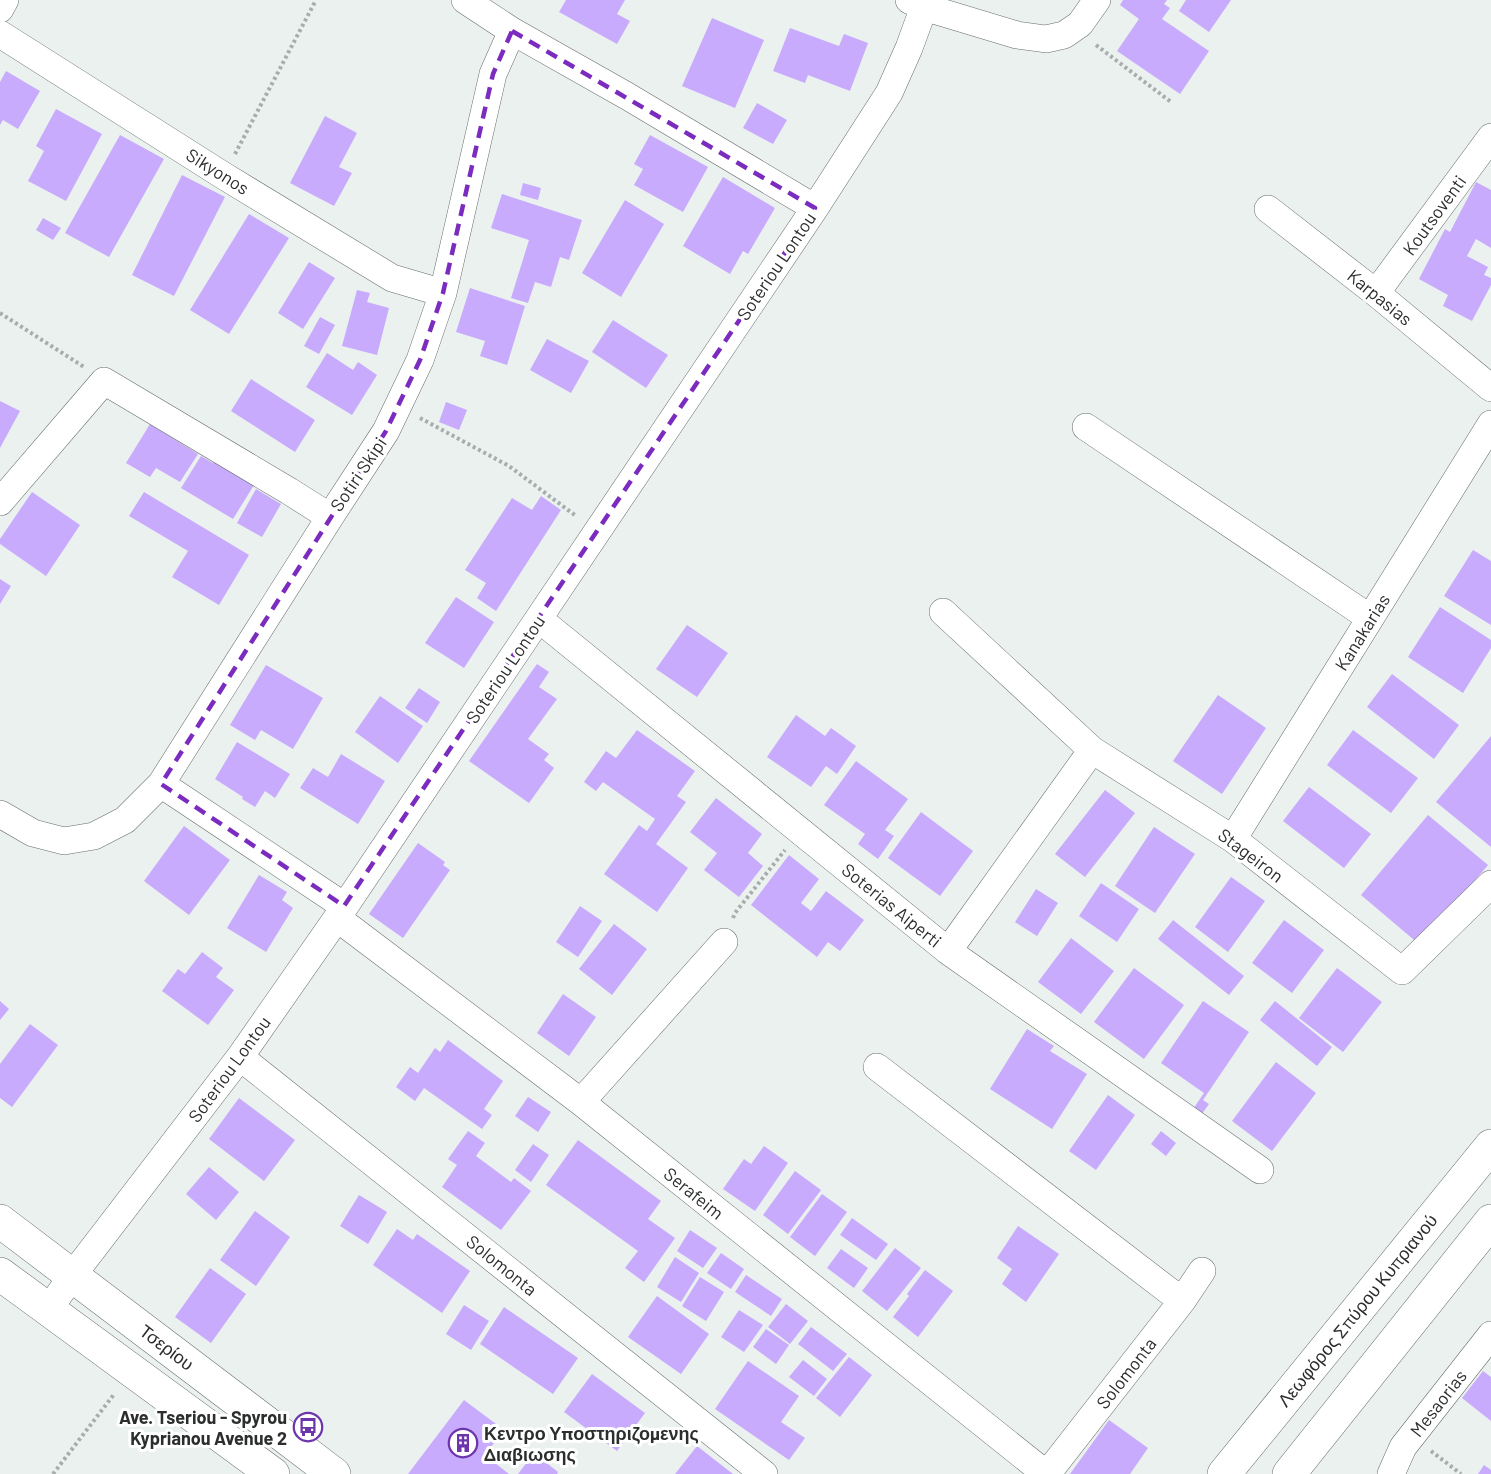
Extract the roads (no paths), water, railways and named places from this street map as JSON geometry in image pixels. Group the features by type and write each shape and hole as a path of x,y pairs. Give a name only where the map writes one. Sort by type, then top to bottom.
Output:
{"main road":[{"name":"Λεωφόρος Σπύρου Κυπριανού","path":"1224,1474 1491,1146"},
{"name":"Τσερίου","path":"0,1221 334,1474"},
{"path":"1289,1474 1491,1221"},
{"path":"0,1274 273,1474"}],"street":[{"path":"0,9 5,0"},
{"path":"465,0 512,31 627,96 815,208"},
{"path":"916,3 1017,35 1047,39 1064,35 1080,24 1097,0"},
{"name":"Soteriou Lontou","path":"49,1310 72,1276 240,1057 539,619 815,208 889,93 909,48 916,3"},
{"name":"Sotiri Skipi","path":"0,502 104,381 269,478 330,517 386,431 420,360 443,293 493,74 512,31"},
{"name":"Sikyonos","path":"0,33 224,176 392,278 443,293"},
{"name":"Koutsoventi","path":"1376,293 1491,137"},
{"name":"Karpasias","path":"1268,209 1376,293 1491,388"},
{"name":"Kanakarias","path":"1233,839 1491,424"},
{"path":"1086,427 1370,618"},
{"path":"0,814 33,833 64,841 94,836 125,820 161,784 330,517"},
{"name":"Stageiron","path":"944,612 1092,750 1233,839 1402,971 1491,884"},
{"name":"Soterias Aiperti","path":"539,619 948,951 1260,1170"},
{"path":"948,951 1092,750"},
{"name":"Serafeim","path":"161,784 340,912 1047,1474"},
{"path":"581,1102 724,942"},
{"name":"Solomonta","path":"240,1057 764,1474"},
{"path":"876,1067 1182,1301"},
{"name":"Solomonta","path":"1047,1474 1182,1301 1202,1271"},
{"name":"Mesaorias","path":"1391,1474 1404,1447 1491,1335"}],"place":[{"name":"Ave. Tseriou - Spyrou Kyprianou Avenue 2","path":"308,1427"},
{"name":"Κεντρο Υποστηριζομενης Διαβιωσης","path":"463,1443"}]}
